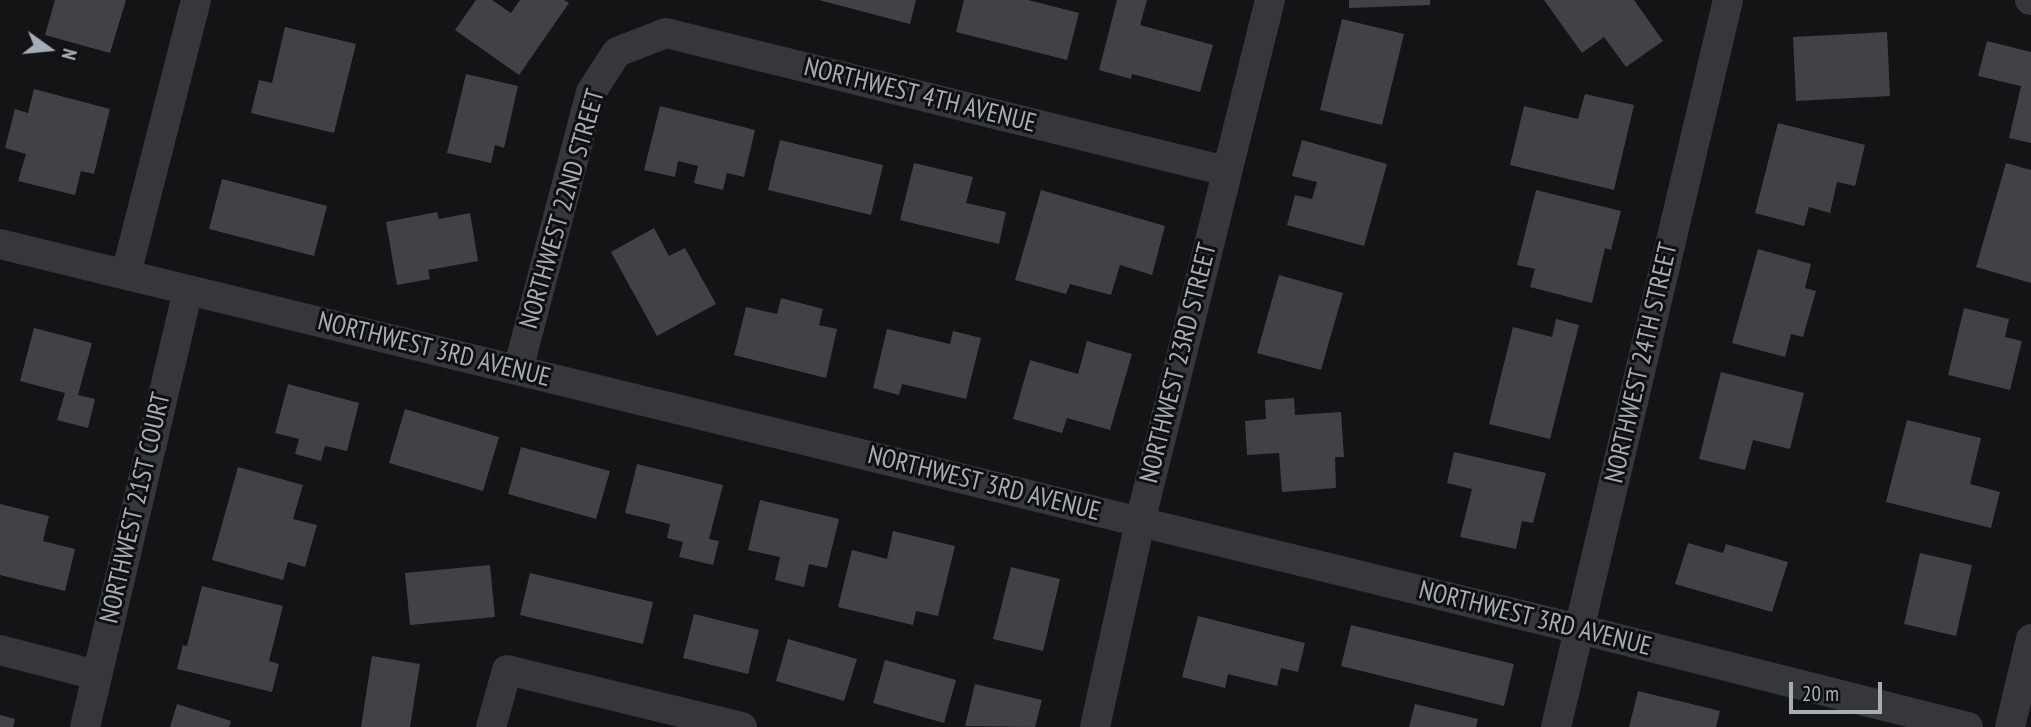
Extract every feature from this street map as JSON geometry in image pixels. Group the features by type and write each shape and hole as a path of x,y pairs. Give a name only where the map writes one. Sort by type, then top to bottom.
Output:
{"street":[{"path":"126,274 196,0"},
{"name":"NORTHWEST 23RD STREET","path":"1096,727 1140,522 1270,0"},
{"name":"NORTHWEST 24TH STREET","path":"1556,727 1728,0"},
{"name":"NORTHWEST 4TH AVENUE","path":"617,52 666,33 1226,171"},
{"name":"NORTHWEST 22ND STREET","path":"518,370 591,92 617,52"},
{"name":"NORTHWEST 3RD AVENUE","path":"0,244 1579,629 1968,727"},
{"name":"NORTHWEST 21ST COURT","path":"85,727 188,290"},
{"path":"2010,727 2031,639"},
{"path":"0,650 96,674"},
{"path":"491,727 507,670 743,727"}],"building":[{"path":"55,0 126,0 110,53 45,35"},
{"path":"476,0 492,0 511,13 520,0 564,0 569,3 519,75 455,30"},
{"path":"819,0 916,0 910,24"},
{"path":"964,0 1028,0 1079,13 1067,60 956,32"},
{"path":"1117,0 1147,0 1140,25 1213,45 1200,92 1132,74 1131,79 1099,70"},
{"path":"1349,0 1430,0 1430,5 1349,8"},
{"path":"1544,0 1634,0 1663,41 1626,67 1604,37 1582,53"},
{"path":"1342,19 1404,34 1382,125 1320,110"},
{"path":"285,27 356,44 334,133 251,113 259,80 272,83"},
{"path":"1887,32 1890,96 1796,101 1793,37"},
{"path":"1987,41 2031,52 2031,143 2009,138 2021,86 1978,76"},
{"path":"466,74 518,86 504,148 495,145 491,163 447,153"},
{"path":"34,89 110,109 94,174 81,171 75,195 18,181 26,154 5,148 15,109 28,113"},
{"path":"1585,94 1634,105 1614,190 1510,165 1524,106 1578,119"},
{"path":"660,106 755,130 744,177 727,173 723,190 694,183 698,166 678,161 675,177 644,170"},
{"path":"1778,123 1865,145 1855,186 1837,182 1830,213 1809,207 1804,226 1755,213"},
{"path":"780,140 883,165 871,215 768,190"},
{"path":"1302,140 1387,164 1364,246 1287,225 1295,195 1312,199 1317,182 1292,176"},
{"path":"914,163 973,177 966,203 1006,212 999,244 900,220"},
{"path":"2006,163 2031,170 2031,283 1976,267"},
{"path":"222,179 327,206 314,256 209,229"},
{"path":"1041,190 1165,226 1152,275 1120,265 1111,295 1070,284 1066,294 1015,280"},
{"path":"1536,190 1621,211 1611,250 1605,248 1592,303 1530,287 1535,269 1517,265"},
{"path":"437,212 439,219 470,213 478,261 428,270 430,279 397,285 386,222"},
{"path":"654,228 669,256 685,248 716,304 657,336 611,252"},
{"path":"1758,249 1811,264 1805,288 1816,291 1803,337 1791,334 1785,357 1732,343"},
{"path":"1279,275 1343,293 1321,370 1257,353"},
{"path":"781,298 823,309 819,325 837,329 826,378 734,355 746,307 777,314"},
{"path":"1964,308 2009,319 2005,337 2022,341 2010,390 1948,375"},
{"path":"1556,319 1579,325 1550,439 1489,424 1513,327 1552,337"},
{"path":"34,328 92,343 78,395 95,399 88,428 57,420 65,393 20,381"},
{"path":"887,329 950,344 953,331 981,338 966,399 902,384 899,395 873,388"},
{"path":"1087,341 1132,354 1110,430 1067,418 1062,433 1013,419 1030,360 1078,374"},
{"path":"1721,372 1804,393 1790,449 1753,440 1745,470 1699,459"},
{"path":"288,384 359,403 347,451 325,446 321,461 295,454 299,439 275,433"},
{"path":"1294,398 1295,415 1341,412 1344,457 1335,457 1336,488 1282,492 1279,453 1247,455 1245,421 1266,419 1265,400"},
{"path":"405,409 499,437 483,491 389,463"},
{"path":"1907,420 1981,438 1970,484 2000,492 1991,528 1886,502"},
{"path":"521,447 610,471 596,519 508,494"},
{"path":"1454,452 1546,473 1533,523 1522,521 1516,549 1460,537 1472,489 1447,483"},
{"path":"637,464 723,485 709,539 719,541 713,565 679,557 683,542 667,538 670,524 625,513"},
{"path":"238,467 303,485 293,519 317,525 305,567 288,562 283,580 212,560"},
{"path":"760,500 839,519 827,568 809,564 804,587 775,580 780,557 748,550"},
{"path":"0,504 49,516 43,541 75,549 65,591 0,575"},
{"path":"893,531 955,546 938,616 916,611 913,625 838,607 852,550 887,559"},
{"path":"1688,543 1723,553 1726,544 1788,562 1772,612 1675,584"},
{"path":"1920,553 1972,565 1956,636 1904,624"},
{"path":"490,565 495,617 410,625 405,573"},
{"path":"1011,567 1060,579 1043,651 993,639"},
{"path":"530,573 653,602 643,644 520,615"},
{"path":"202,586 283,606 269,661 279,664 272,692 177,669 183,645 187,646"},
{"path":"694,614 759,630 748,674 683,658"},
{"path":"1198,616 1305,643 1298,672 1281,668 1277,686 1228,674 1225,688 1182,677"},
{"path":"1351,625 1514,664 1504,706 1341,666"},
{"path":"788,639 857,659 844,701 776,681"},
{"path":"372,656 420,664 410,727 361,727"},
{"path":"885,660 956,680 944,723 873,703"},
{"path":"975,684 1042,700 1035,727 965,726"},
{"path":"1638,691 1720,711 1716,727 1629,727"},
{"path":"177,704 231,721 229,727 170,727"},
{"path":"1415,704 1478,719 1476,727 1409,727"},
{"path":"0,715 15,719 13,727 0,727"}]}
